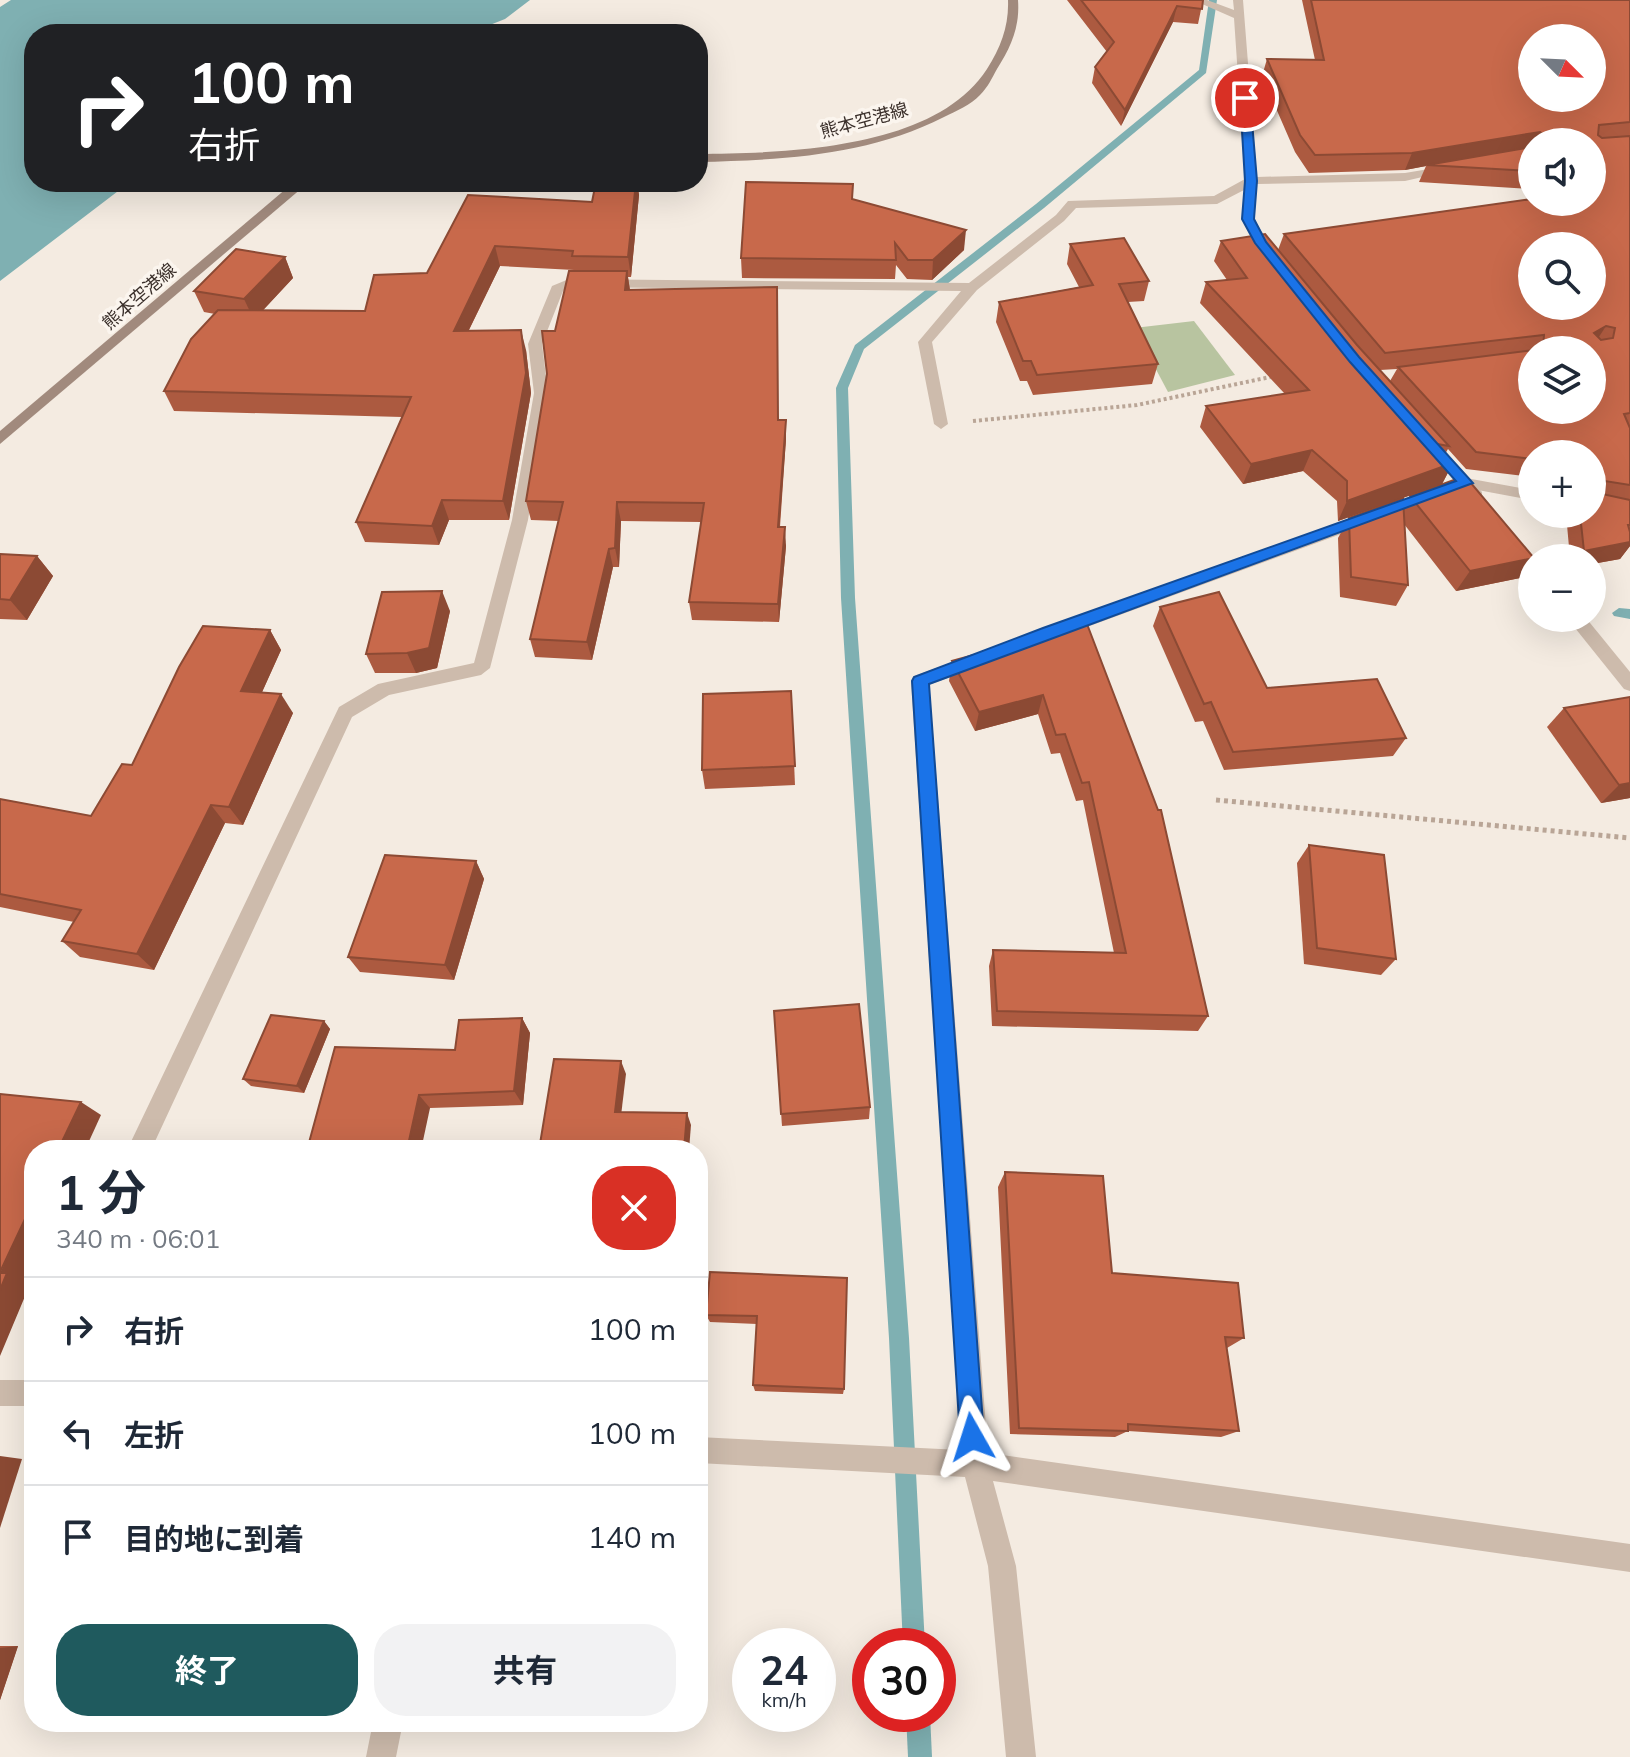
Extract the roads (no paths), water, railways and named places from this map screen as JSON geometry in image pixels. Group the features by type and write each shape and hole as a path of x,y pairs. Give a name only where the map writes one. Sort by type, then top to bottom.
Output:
{"main road":[{"name":"熊本空港線","path":"708,158 787,155 839,148 890,136 931,120 974,95 1003,53 1015,17 1013,0"},
{"name":"熊本空港線","path":"0,439 287,192"}],"street":[{"path":"1198,0 1239,16"},
{"path":"1238,0 1251,181 1248,219 1260,243 1279,266"},
{"path":"941,424 925,342 972,287 1060,218 1072,204 1217,200 1251,181 1405,177 1461,167"},
{"path":"144,1140 345,712 384,689 481,668 520,520 541,393 535,344 557,289 569,283 972,287"},
{"path":"1424,437 1485,506"},
{"path":"1021,1757 1002,1566 969,1465 969,1408 920,681 1466,483 1518,492"},
{"path":"1587,632 1630,684"},
{"path":"0,1393 24,1389"},
{"path":"708,1450 873,1457 969,1465 1630,1558"},
{"path":"381,1757 386,1732"}],"water":[{"path":"11,0 530,0 505,19 492,24 24,24 24,192 117,192 0,281 0,7"}],"waterway":[{"path":"913,1628 899,1338 848,598 842,388 859,347 1040,206 1203,71 1213,0"},
{"path":"1619,613 1630,614"},
{"path":"919,1732 920,1757"}]}
